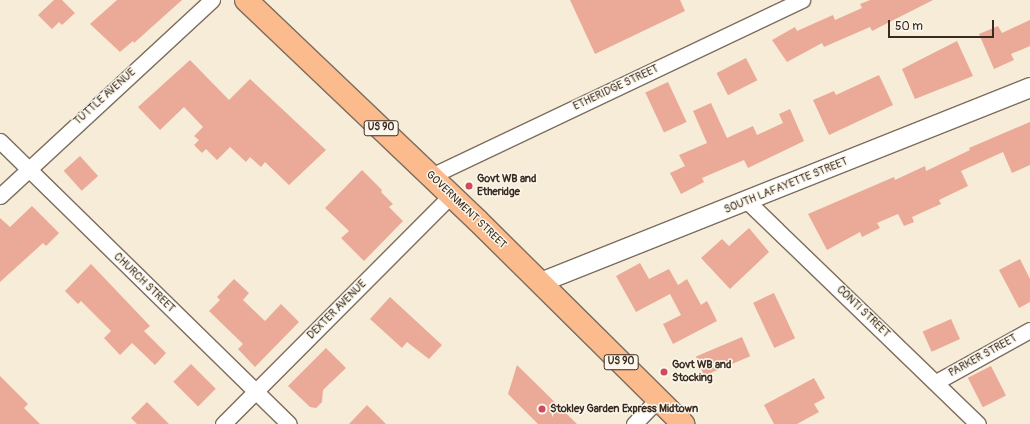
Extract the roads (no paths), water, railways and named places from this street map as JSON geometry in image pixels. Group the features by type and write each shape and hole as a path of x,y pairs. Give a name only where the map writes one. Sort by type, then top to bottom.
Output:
{"main road":[{"name":"GOVERNMENT STREET","path":"246,0 451,195 683,424"}],"street":[{"name":"TUTTLE AVENUE","path":"0,196 212,0"},
{"name":"ETHERIDGE STREET","path":"431,176 802,0"},
{"name":"SOUTH LAFAYETTE STREET","path":"540,282 747,201 1030,87"},
{"name":"CHURCH STREET","path":"0,141 289,424"},
{"name":"DEXTER AVENUE","path":"223,424 451,195"},
{"name":"CONTI STREET","path":"747,201 978,424"},
{"name":"PARKER STREET","path":"936,382 1030,330"},
{"path":"634,424 658,399"}],"place":[{"name":"Govt WB and Etheridge","path":"469,186"},
{"name":"Govt WB and Stocking","path":"664,372"},
{"name":"Stokley Garden Express Midtown","path":"542,409"}]}
